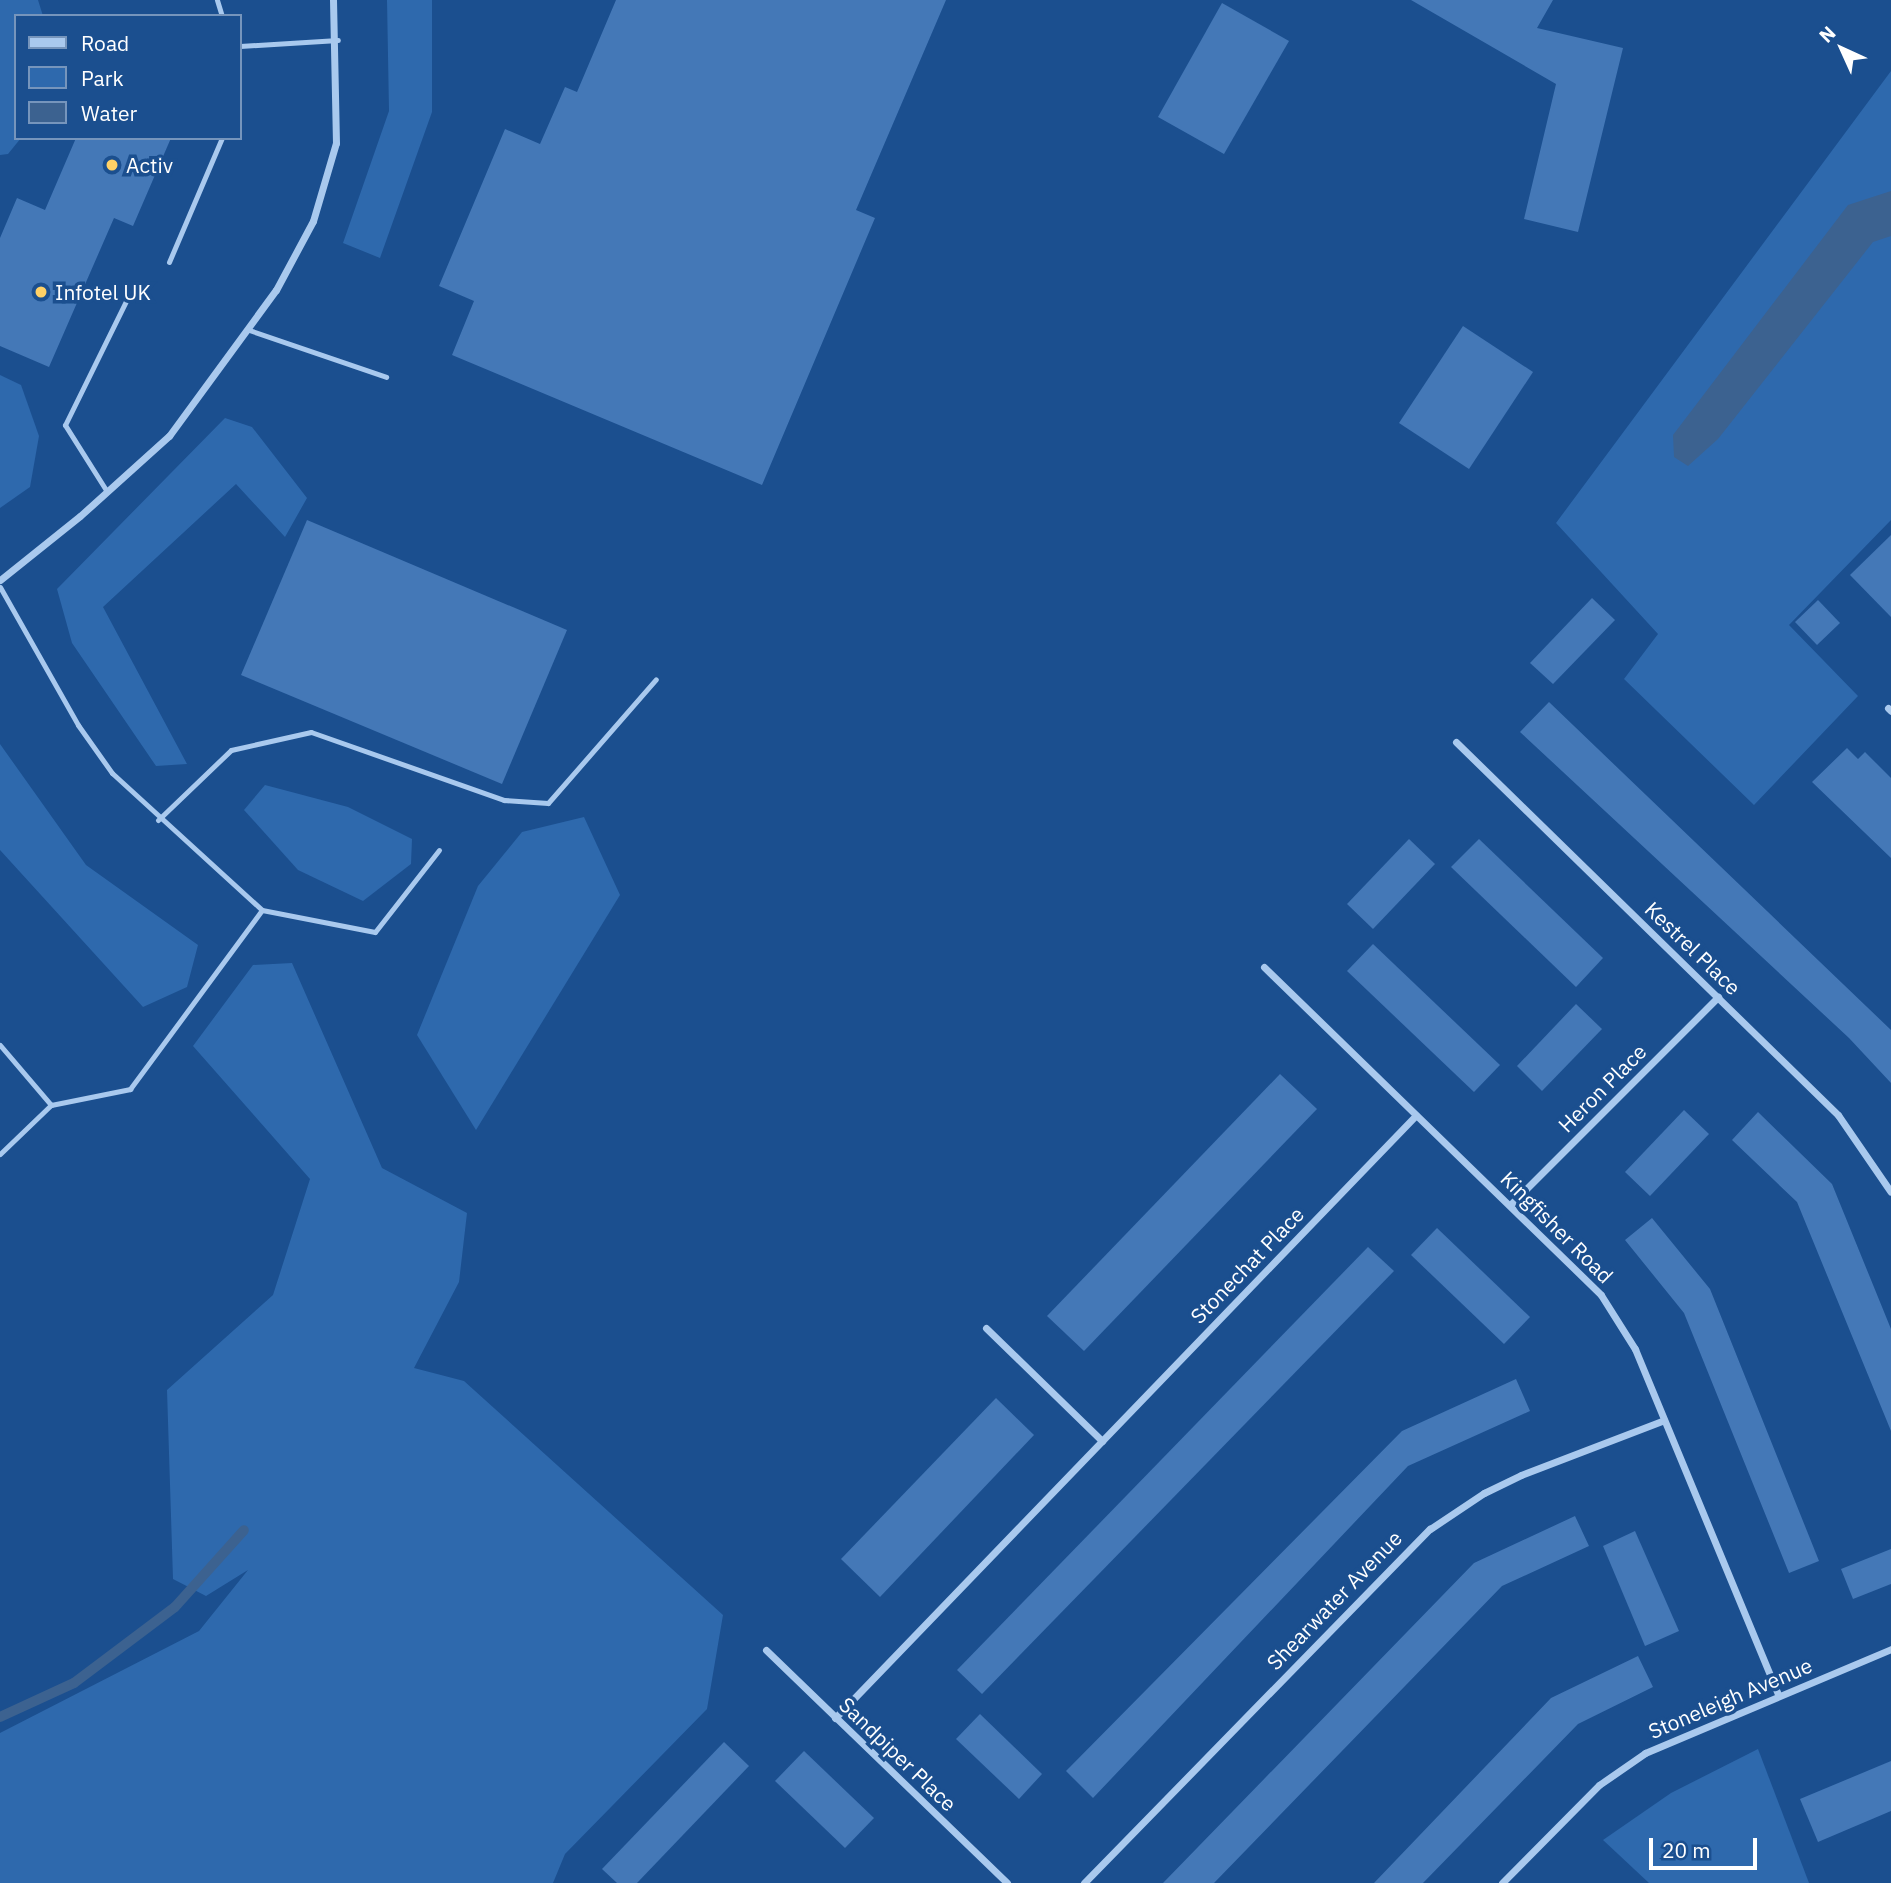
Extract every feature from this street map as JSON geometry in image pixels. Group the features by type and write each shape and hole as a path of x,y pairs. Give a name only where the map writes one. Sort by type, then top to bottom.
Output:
{"street":[{"path":"0,580 169,436 249,330 313,221 336,143 338,40 333,0"},
{"name":"Kestrel Place","path":"1456,742 1838,1115 1889,1181 1891,1192"},
{"name":"Kingfisher Road","path":"1264,967 1511,1204 1601,1295 1635,1349 1778,1695"},
{"name":"Heron Place","path":"1511,1204 1718,997"},
{"name":"Stonechat Place","path":"835,1718 1416,1115"},
{"path":"986,1328 1102,1441"},
{"name":"Shearwater Avenue","path":"1084,1883 1430,1529 1484,1493 1521,1475 1664,1420"},
{"name":"Stoneleigh Avenue","path":"1502,1883 1590,1794 1624,1766 1695,1728 1891,1649"},
{"name":"Sandpiper Place","path":"766,1650 1007,1883"}],"lane":[{"path":"242,46 338,40"},
{"path":"169,262 221,140"},
{"path":"107,490 65,425 130,293"},
{"path":"249,330 386,377"},
{"path":"0,587 78,725 112,773 158,820 262,910 375,932 439,850"},
{"path":"158,820 231,750 311,732 504,800 548,803 656,680"},
{"path":"0,1154 51,1105 130,1089 262,910"},
{"path":"0,1045 51,1105"}],"green space":[{"path":"0,0 38,0 42,14 14,14 14,140 19,140 8,154 0,155"},
{"path":"387,0 432,0 432,112 380,258 343,243 389,111"},
{"path":"1891,71 1891,520 1789,625 1858,696 1754,805 1624,679 1658,634 1556,523"},
{"path":"0,375 21,385 39,436 30,487 0,508"},
{"path":"225,418 252,427 307,498 285,537 236,484 103,607 187,764 156,766 72,643 57,589"},
{"path":"0,744 86,865 198,945 187,987 143,1007 0,850"},
{"path":"265,785 348,807 412,839 411,864 363,901 298,870 244,810"},
{"path":"584,817 620,895 476,1130 417,1035 478,886 522,832"},
{"path":"292,963 382,1168 467,1213 459,1282 414,1368 464,1381 723,1615 707,1709 565,1854 553,1883 0,1883 0,1733 199,1631 248,1570 206,1596 173,1579 167,1390 273,1295 310,1179 193,1046 253,965"},
{"path":"1758,1749 1809,1883 1649,1883 1603,1840 1671,1793"}],"water":[{"path":"1891,191 1891,236 1873,242 1718,439 1688,466 1674,457 1673,435 1848,205"}],"building":[{"path":"616,0 946,0 856,210 875,218 762,485 452,355 474,301 439,286 505,129 540,144 565,87 577,92"},
{"path":"1411,0 1553,0 1537,28 1623,48 1578,232 1524,219 1556,84"},
{"path":"1222,3 1289,41 1224,154 1158,117"},
{"path":"75,140 170,140 133,226 114,218 49,367 0,346 0,238 17,198 45,210"},
{"path":"1463,326 1533,372 1469,469 1399,423"},
{"path":"307,520 567,630 502,784 241,675"},
{"path":"1891,535 1891,617 1850,575"},
{"path":"1592,598 1615,620 1553,684 1530,663"},
{"path":"1818,600 1840,623 1817,645 1795,622"},
{"path":"1549,702 1891,1030 1891,1083 1849,1038 1520,732"},
{"path":"1847,748 1858,759 1865,752 1891,778 1891,858 1812,782"},
{"path":"1409,839 1435,864 1373,929 1347,904"},
{"path":"1479,839 1603,958 1576,987 1451,867"},
{"path":"1373,944 1500,1065 1474,1092 1347,971"},
{"path":"1576,1004 1602,1029 1542,1091 1517,1066"},
{"path":"1280,1074 1317,1109 1084,1351 1047,1316"},
{"path":"1684,1110 1709,1134 1650,1196 1625,1172"},
{"path":"1758,1112 1832,1184 1891,1329 1891,1431 1797,1202 1732,1140"},
{"path":"1652,1218 1710,1289 1819,1561 1789,1573 1684,1313 1625,1240"},
{"path":"1437,1228 1530,1317 1504,1344 1411,1255"},
{"path":"1368,1247 1394,1271 982,1694 957,1670"},
{"path":"1516,1379 1530,1411 1408,1466 1093,1798 1066,1771 1402,1431"},
{"path":"996,1398 1034,1435 880,1597 841,1559"},
{"path":"1575,1516 1589,1546 1502,1586 1214,1883 1163,1883 1474,1563"},
{"path":"1635,1531 1679,1631 1645,1646 1603,1546"},
{"path":"1891,1549 1891,1584 1853,1599 1841,1569"},
{"path":"1638,1656 1653,1687 1578,1724 1423,1883 1374,1883 1551,1698"},
{"path":"980,1714 1042,1774 1019,1799 956,1739"},
{"path":"724,1742 749,1766 637,1883 617,1883 602,1869"},
{"path":"804,1751 874,1818 845,1848 775,1781"},
{"path":"1891,1761 1891,1811 1818,1842 1800,1799"}],"waterway":[{"path":"0,1717 74,1683 175,1607 244,1530"}],"place":[{"name":"Activ","path":"112,165"},
{"name":"Infotel UK","path":"41,292"}]}
